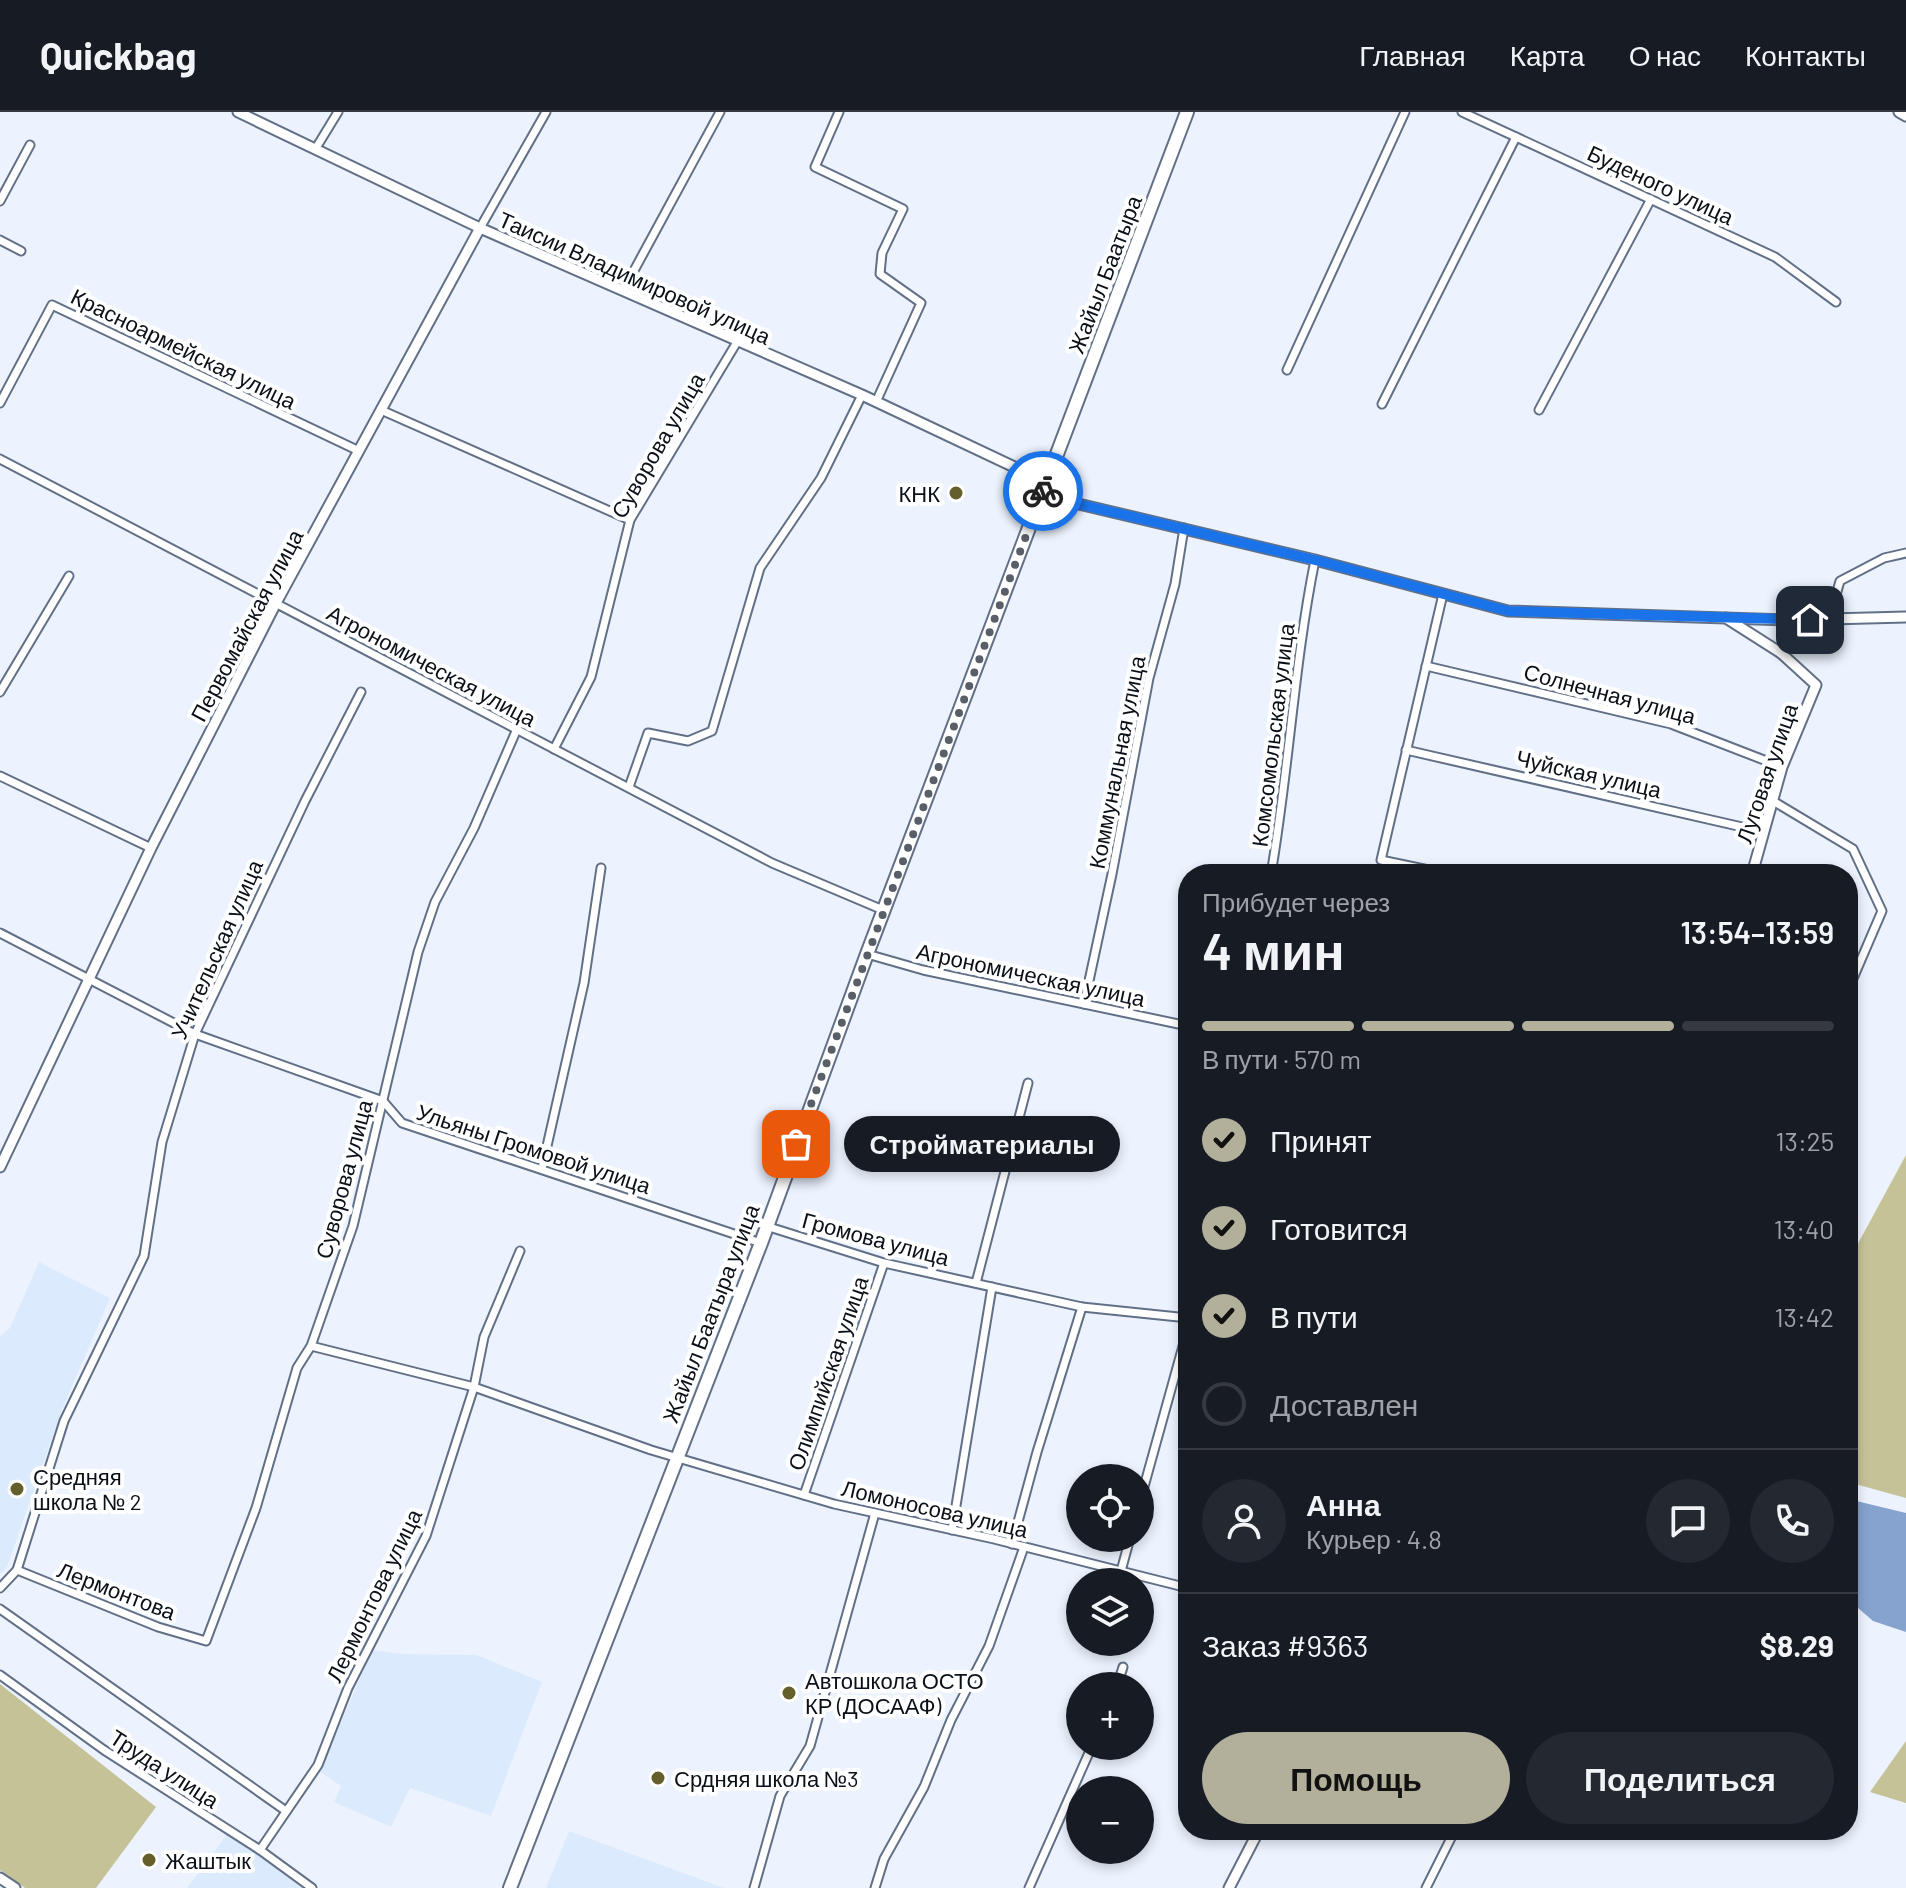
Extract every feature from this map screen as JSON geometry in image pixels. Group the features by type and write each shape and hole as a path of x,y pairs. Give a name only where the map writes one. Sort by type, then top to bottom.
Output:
{"highway":[{"name":"Жайыл Баатыра","path":"1046,482 1187,112"},
{"name":"Жайыл Баатыра улица","path":"510,1888 761,1243 883,910 1046,482"}],"street":[{"name":"Таисии Владимировой улица","path":"238,112 480,228 862,395 1046,482"},
{"path":"316,148 338,112"},
{"name":"Первомайская улица","path":"0,1167 151,848 276,603 546,112"},
{"path":"624,289 720,112"},
{"path":"839,112 815,167 903,209 882,253 880,274 921,303 876,402"},
{"path":"1287,370 1405,112"},
{"name":"Буденого улица","path":"1462,112 1775,257 1836,302"},
{"path":"1899,112 1906,116"},
{"path":"1382,404 1516,137"},
{"path":"0,201 30,145"},
{"path":"1539,410 1651,199"},
{"path":"0,240 21,251"},
{"name":"Красноармейская улица","path":"0,403 52,305 359,451"},
{"name":"Суворова улица","path":"554,749 591,677 630,520 737,342"},
{"path":"629,787 648,733 688,741 712,731 760,568 821,478 862,395"},
{"path":"381,410 630,520"},
{"name":"Агрономическая улица","path":"0,459 772,863 883,910"},
{"path":"1046,482 1070,502 1315,560 1508,611 1791,620 1906,617"},
{"name":"Коммунальная улица","path":"1084,1004 1149,678 1175,584 1184,528"},
{"path":"1829,619 1840,581 1884,558 1906,553"},
{"name":"Комсомольская улица","path":"1273,864 1284,802 1307,600 1315,560"},
{"path":"0,692 69,576"},
{"path":"1400,864 1381,860 1443,594"},
{"path":"1726,618 1781,653 1791,620"},
{"name":"Луговая улица","path":"1755,864 1782,767 1816,685 1781,653"},
{"name":"Солнечная улица","path":"1426,666 1671,724 1782,767"},
{"name":"Учительская улица","path":"0,1588 17,1570 64,1421 144,1256 162,1142 195,1034 305,801 361,692"},
{"name":"Суворова улица","path":"206,1641 256,1508 297,1368 311,1346 353,1226 418,952 435,902 474,828 517,729"},
{"name":"Чуйская улица","path":"1406,750 1764,832"},
{"path":"0,776 151,848"},
{"path":"1773,801 1853,849 1882,911 1858,967"},
{"path":"542,1168 584,983 601,868"},
{"name":"Ульяны Громовой улица","path":"0,933 195,1034 383,1101 402,1123 761,1243"},
{"name":"Агрономическая улица","path":"867,954 923,970 1178,1024"},
{"name":"Громова улица","path":"976,1283 1028,1083"},
{"name":"Громова улица","path":"766,1226 884,1263 1082,1307 1178,1317"},
{"name":"Лермонтова улица","path":"260,1850 318,1765 348,1688 426,1536 474,1387 484,1337 520,1251"},
{"name":"Олимпийская улица","path":"804,1495 884,1263"},
{"path":"952,1530 992,1287"},
{"path":"1012,1544 1082,1307"},
{"name":"Ломоносова улица","path":"311,1346 474,1387 676,1457 804,1495 1109,1568"},
{"path":"1150,1464 1178,1364"},
{"path":"754,1888 780,1796 810,1746 875,1513"},
{"path":"875,1888 884,1859 924,1787 951,1720 989,1646 1024,1547"},
{"name":"Лермонтова","path":"17,1570 158,1627 206,1641"},
{"name":"Ломоносова улица","path":"1154,1579 1178,1585"},
{"path":"0,1609 286,1811"},
{"path":"1121,1672 1123,1667"},
{"name":"Труда улица","path":"0,1675 104,1750 260,1850 312,1888"},
{"path":"1029,1888 1086,1760"},
{"path":"1229,1888 1254,1840"},
{"path":"1426,1888 1450,1840"},
{"path":"0,1878 15,1888"}],"shaded area":[{"path":"1906,1155 1906,1498 1858,1485 1858,1244"},
{"name":"Средняя школа № 2","path":"39,1262 110,1298 61,1412 7,1567 0,1574 0,1336 10,1328"},
{"path":"372,1650 403,1654 477,1655 542,1682 491,1816 410,1788 391,1827 334,1802 341,1786 320,1772"},
{"path":"0,1684 156,1807 96,1888 25,1888 0,1870"},
{"path":"1906,1741 1906,1803 1870,1792"},
{"path":"569,1831 724,1888 546,1888"},
{"path":"228,1833 306,1888 187,1888"}],"water":[{"path":"1858,1501 1906,1513 1906,1632 1873,1621 1858,1608"}],"way so far":[{"path":"796,1144 1043,491"}],"place":[{"name":"КНК","path":"956,493"},
{"name":"Стройматериалы","path":"796,1144"},
{"name":"Средняя школа № 2","path":"17,1489"},
{"name":"Автошкола ОСТО КР (ДОСААФ)","path":"789,1693"},
{"name":"Срдняя школа №3","path":"658,1778"},
{"name":"Жаштык","path":"149,1860"}],"route":[{"path":"1043,491 1046,482 1070,502 1315,560 1508,611 1810,620"}]}
